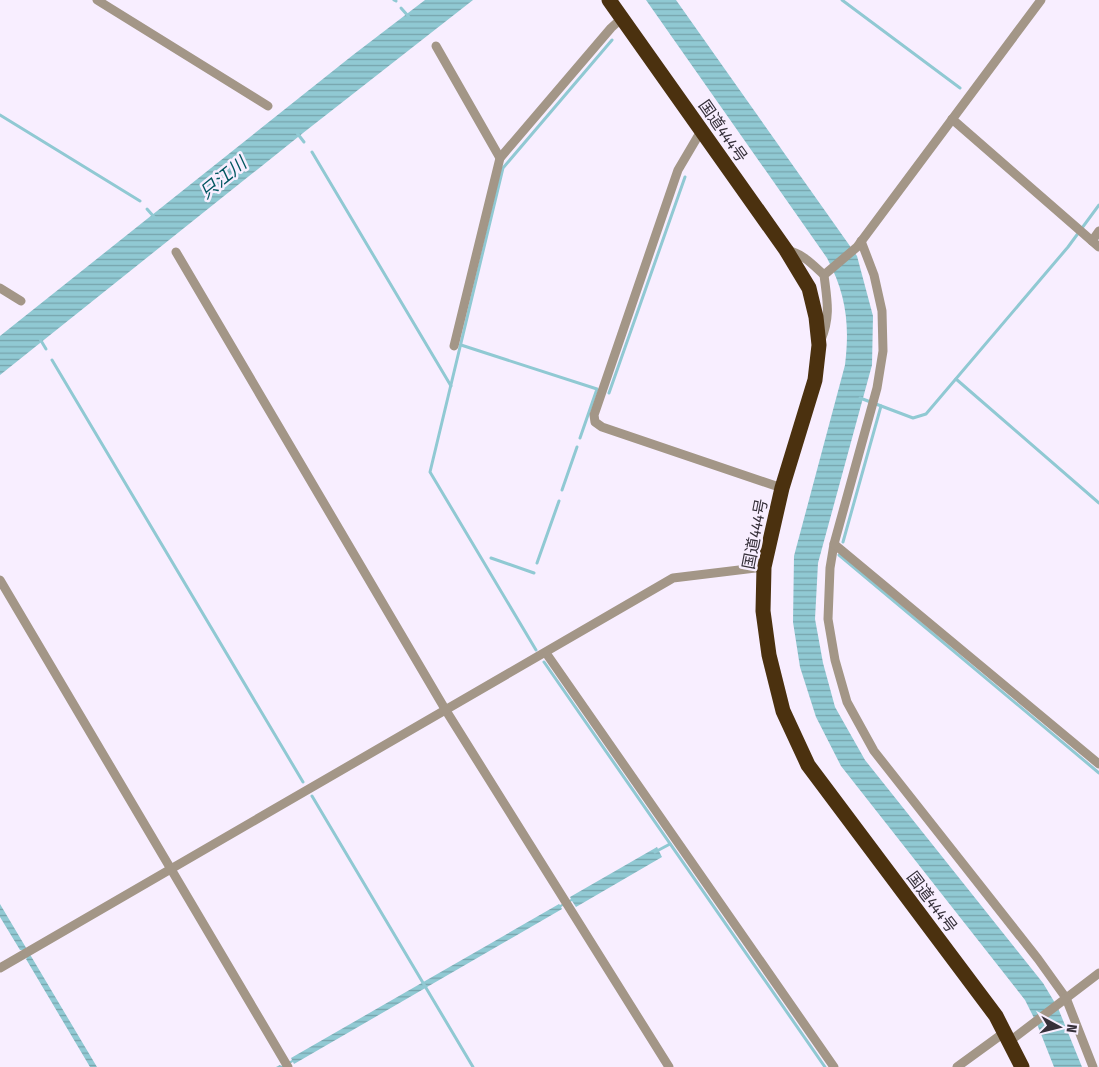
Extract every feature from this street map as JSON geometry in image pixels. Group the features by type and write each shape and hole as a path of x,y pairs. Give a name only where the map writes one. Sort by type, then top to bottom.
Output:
{"highway":[{"name":"国道444号","path":"610,0 786,250 808,288 816,317 819,345 815,380 782,488 772,525 764,567 764,611 769,654 783,711 808,765 996,1016 1022,1067"}],"street":[{"path":"97,0 268,106"},
{"path":"826,274 859,244 1041,0"},
{"path":"454,346 500,158 611,28 622,18"},
{"path":"436,46 500,158"},
{"path":"952,118 1099,247"},
{"path":"702,131 678,170 594,415 595,422 611,430 782,488"},
{"path":"1092,241 1099,230"},
{"path":"859,244 874,274 882,311 883,351 873,403 834,544 830,568 828,619 834,660 847,702 874,751 1038,959 1065,999 1093,1067"},
{"path":"786,250 805,257 826,274 827,326 819,345"},
{"path":"176,252 446,709 669,1067"},
{"path":"0,288 21,301"},
{"path":"834,544 1099,764"},
{"path":"0,968 673,578 764,567"},
{"path":"0,580 287,1065"},
{"path":"546,653 834,1067"},
{"path":"957,1067 1007,1036 1027,1028 1099,973"}],"water":[{"name":"只江川","path":"425,0 473,0 0,375 0,336 353,55"},
{"path":"646,0 676,0 857,256 873,316 872,365 818,563 815,619 823,663 835,707 865,760 1043,983 1058,1008 1082,1067 1054,1067 1025,1000 841,766 816,717 800,667 793,622 794,556 845,365 847,323 839,284 827,258"},
{"path":"657,847 662,857 576,907 572,901 561,907 562,909 294,1064 293,1062 284,1067 276,1067 292,1060 291,1058 559,904 571,899 570,897"},
{"path":"0,904 97,1067 90,1067 27,958 0,917"}],"waterway":[{"path":"842,0 960,88"},
{"path":"401,8 409,17"},
{"path":"536,650 430,472 503,168 612,40"},
{"path":"0,115 140,201"},
{"path":"297,133 304,142"},
{"path":"312,152 451,386"},
{"path":"609,393 685,177"},
{"path":"860,398 913,418 926,414 1068,247 1099,205"},
{"path":"147,209 155,218"},
{"path":"40,339 46,349"},
{"path":"461,345 597,389 580,438"},
{"path":"52,360 303,782"},
{"path":"956,379 1099,503"},
{"path":"843,542 881,406"},
{"path":"562,490 577,447"},
{"path":"537,563 559,501"},
{"path":"839,555 1099,773"},
{"path":"491,558 534,573"},
{"path":"544,662 825,1067"},
{"path":"312,796 473,1067"},
{"path":"655,852 670,844"}]}
